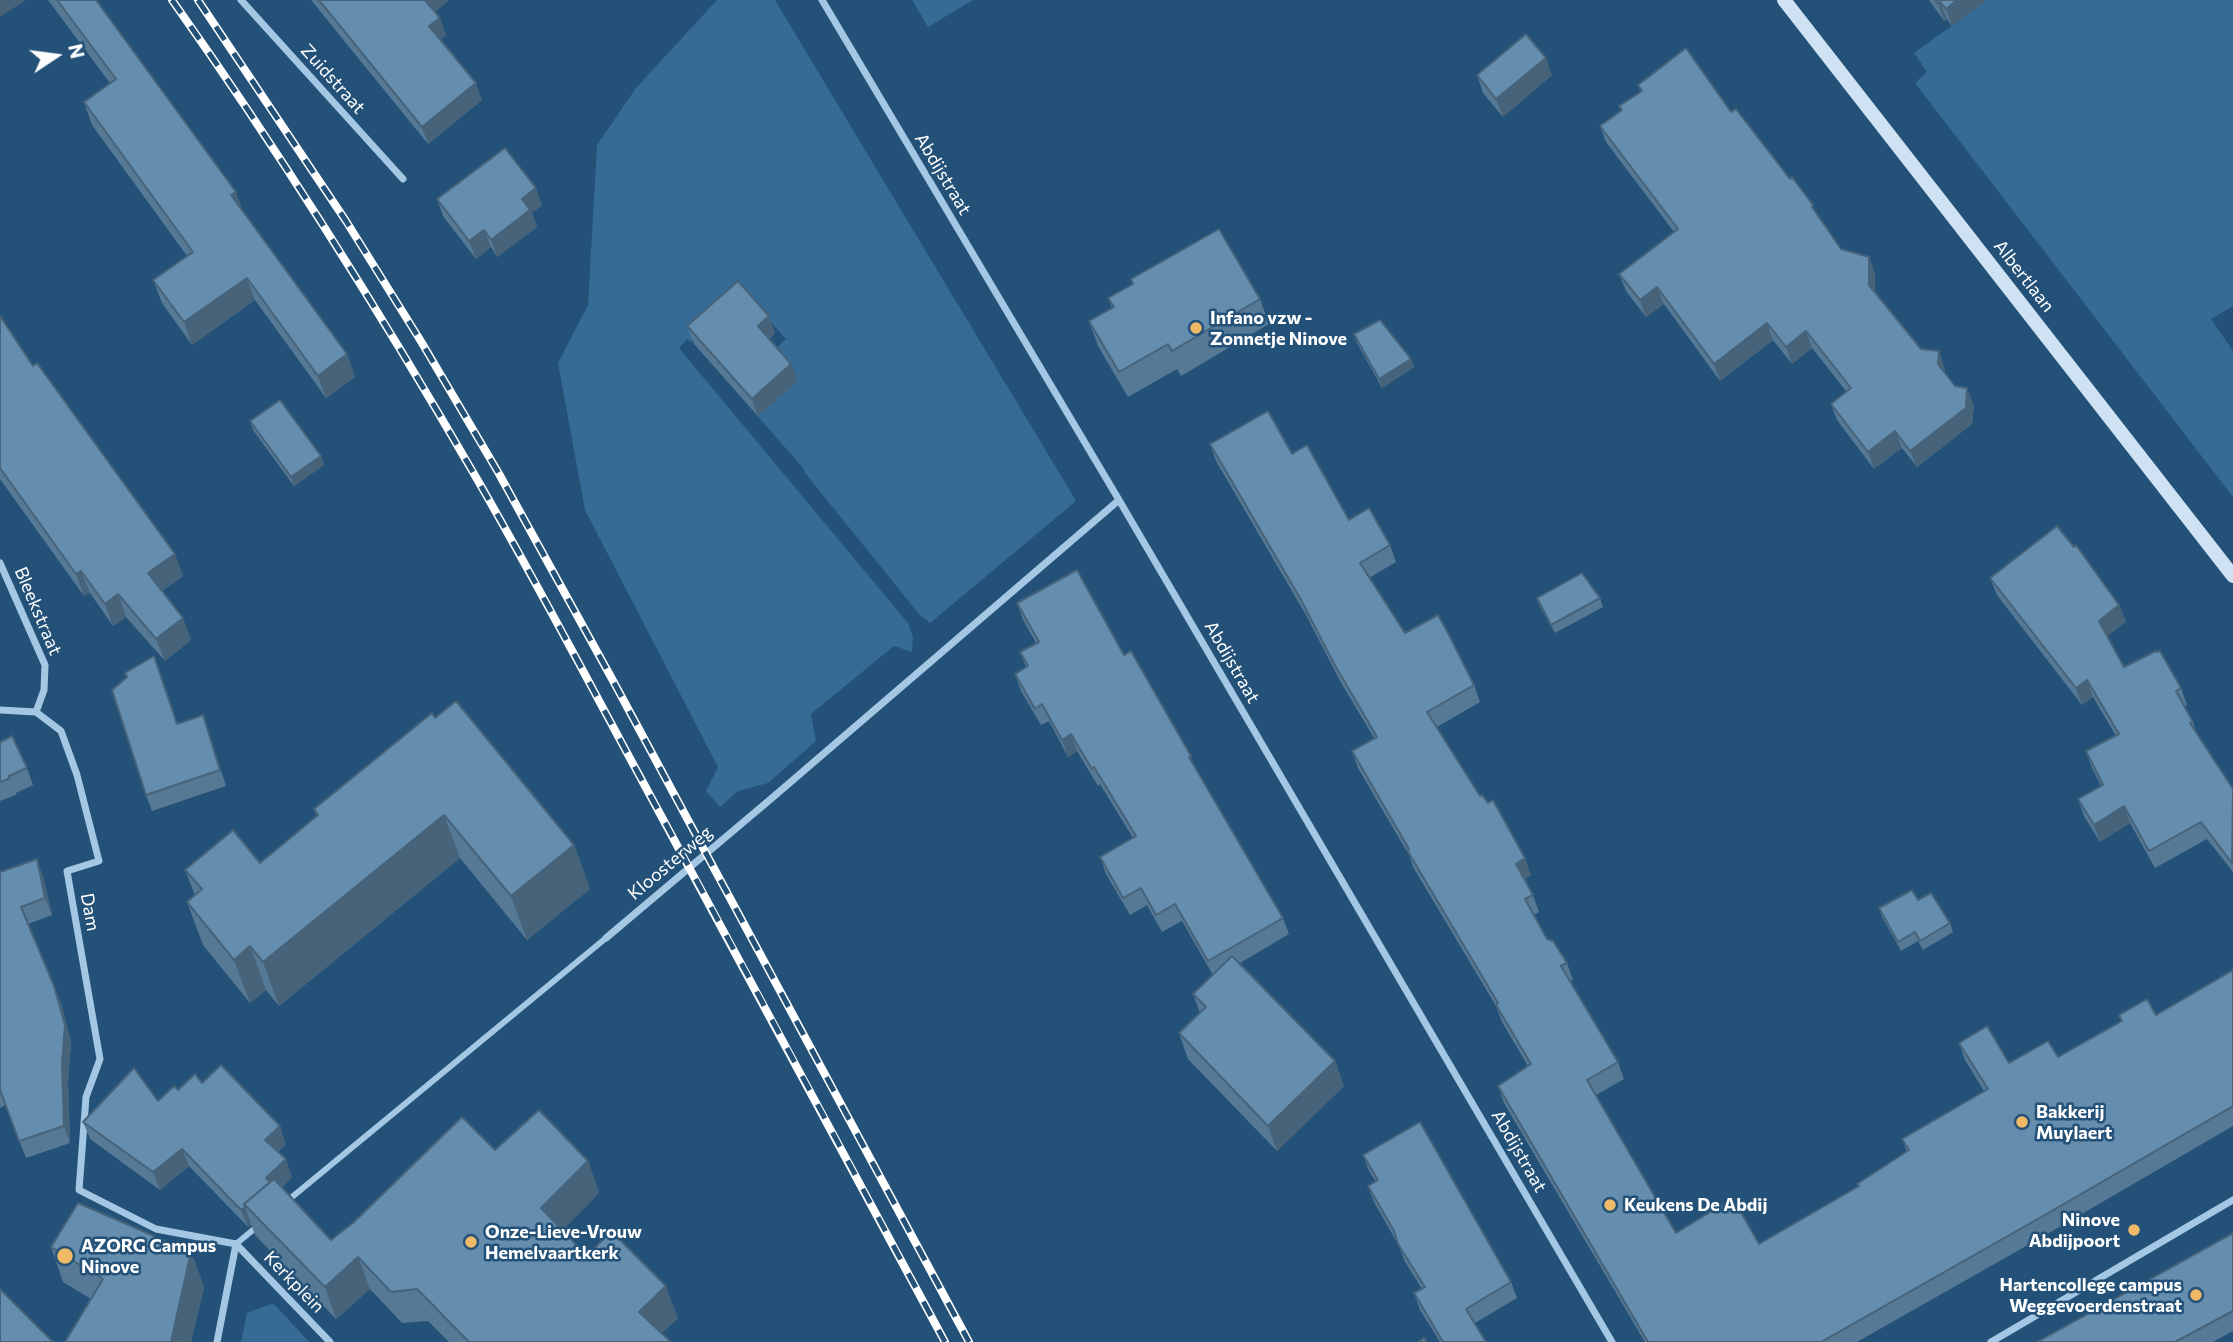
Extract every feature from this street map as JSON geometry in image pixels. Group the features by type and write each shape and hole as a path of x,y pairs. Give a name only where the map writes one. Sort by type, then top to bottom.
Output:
{"main road":[{"name":"Albertlaan","path":"1784,0 2233,576"}],"street":[{"name":"Zuidstraat","path":"241,0 403,179"},
{"name":"Abdijstraat","path":"822,0 1119,500 1612,1342"},
{"name":"Kloosterweg","path":"278,1209 772,798 1119,500"},
{"name":"Bleekstraat","path":"0,563 45,665 44,690 36,712"},
{"path":"0,710 36,712"},
{"name":"Dam","path":"36,712 61,731 77,775 99,861 67,871 100,1059 86,1097 79,1190 156,1229 236,1244"},
{"path":"1991,1342 2233,1200"},
{"path":"217,1342 236,1244 267,1218"},
{"name":"Kerkplein","path":"236,1244 330,1342"}],"shaded area":[{"path":"717,0 775,0 1076,501 930,623 919,614 803,468 719,372 772,352 786,339 745,294 691,342 687,339 679,348 908,623 913,637 912,652 894,646 811,714 816,741 768,783 738,791 720,807 706,791 718,767 585,510 558,363 588,305 597,145 636,88"},
{"path":"912,0 973,0 928,27"},
{"path":"1987,0 2233,0 2233,306 2211,319 2233,351 2233,497 1915,83 1927,72 1914,53"},
{"path":"275,1305 309,1342 241,1342 247,1313"}],"building":[{"path":"57,0 96,0 236,192 231,195 347,354 318,376 247,278 184,322 153,280 193,252 84,102 116,79"},
{"path":"319,0 425,0 440,18 429,26 476,83 422,127"},
{"path":"1935,0 1957,0 1946,9"},
{"path":"1526,34 1546,58 1496,99 1477,75"},
{"path":"1686,48 1731,112 1736,109 1790,179 1792,177 1841,249 1869,257 1869,285 1921,349 1939,351 1938,364 1955,386 1967,388 1966,408 1910,451 1895,431 1868,452 1831,404 1851,388 1806,331 1786,347 1767,323 1714,364 1657,287 1640,300 1619,274 1678,229 1600,126 1622,110 1619,106 1642,91 1638,85"},
{"path":"505,148 536,188 522,199 530,210 491,240 484,230 469,241 437,199"},
{"name":"Infano vzw - Zonnetje Ninove","path":"1219,229 1260,299 1172,351 1168,344 1119,372 1089,321 1114,307 1108,298 1133,284 1131,279"},
{"path":"738,281 769,316 758,326 791,364 752,399 687,326"},
{"path":"0,316 33,366 37,363 175,554 148,573 183,618 156,639 118,594 105,604 81,571 76,574 0,468"},
{"path":"1380,320 1411,359 1379,379 1354,334"},
{"path":"280,400 321,456 291,477 250,421"},
{"path":"1268,411 1292,454 1307,445 1349,520 1369,508 1390,545 1360,563 1405,633 1438,615 1474,685 1427,712 1480,796 1488,803 1493,800 1525,858 1516,864 1533,895 1525,899 1547,939 1553,941 1567,963 1561,966 1618,1062 1587,1080 1676,1233 1733,1198 1759,1244 1859,1186 1857,1184 1909,1150 1902,1139 1988,1089 1959,1043 1987,1026 2009,1063 2048,1041 2058,1057 2122,1021 2119,1015 2147,999 2156,1015 2233,970 2233,1106 1821,1342 1648,1342 1498,1086 1531,1064 1352,751 1377,737 1210,444"},
{"path":"2057,526 2074,547 2076,545 2119,605 2099,621 2124,667 2160,651 2181,688 2176,691 2193,722 2190,723 2233,789 2232,863 2201,822 2149,851 2124,806 2094,825 2078,799 2103,785 2086,751 2119,734 2087,680 2076,688 1990,578"},
{"path":"1077,570 1124,655 1131,651 1283,918 1208,961 1175,904 1156,915 1141,888 1123,898 1100,857 1136,836 1071,734 1062,740 1042,704 1035,709 1015,674 1028,666 1020,652 1039,642 1017,603"},
{"path":"1582,573 1600,598 1551,625 1537,598"},
{"path":"154,656 177,724 203,715 220,770 146,795 112,690 127,677 125,673"},
{"path":"456,701 574,845 511,896 444,815 263,962 250,946 234,960 187,902 202,889 185,870 233,830 260,863 318,815 314,809 432,713 435,718"},
{"path":"12,736 27,768 0,782 0,742"},
{"path":"37,859 45,898 21,907 54,986 65,1025 62,1064 64,1126 19,1141 0,1090 0,872"},
{"path":"1912,890 1918,900 1931,893 1950,923 1920,941 1915,932 1898,942 1879,908"},
{"path":"1232,956 1335,1061 1268,1126 1179,1033 1206,1007 1193,994"},
{"path":"221,1065 280,1126 265,1140 286,1159 266,1178 270,1182 244,1204 245,1207 241,1210 182,1149 153,1172 83,1122 134,1068 158,1101 174,1086 178,1090 195,1074 202,1083"},
{"name":"Onze-Lieve-Vrouw Hemelvaartkerk","path":"539,1110 588,1161 541,1208 587,1256 611,1231 666,1286 639,1312 671,1342 469,1342 417,1289 391,1292 358,1257 325,1287 244,1204 274,1179 331,1240 354,1222 462,1117 495,1150"},
{"path":"1420,1122 1511,1282 1466,1309 1486,1342 1443,1342 1414,1293 1425,1287 1398,1244 1394,1231 1368,1186 1378,1180 1363,1155"},
{"path":"78,1203 191,1252 171,1342 65,1342 103,1279 51,1247"},
{"name":"Hartencollege campus Weggevoerdenstraat","path":"2233,1233 2233,1311 2175,1342 2037,1342"},
{"path":"0,1289 53,1342 0,1342"}],"railway":[{"path":"172,0 330,236 477,479 945,1342"},
{"path":"198,0 346,221 498,472 969,1342"}],"place":[{"name":"Infano vzw - Zonnetje Ninove","path":"1196,328"},
{"name":"Bakkerij Muylaert","path":"2022,1122"},
{"name":"Keukens De Abdij","path":"1610,1205"},
{"name":"Ninove Abdijpoort","path":"2134,1230"},
{"name":"Onze-Lieve-Vrouw Hemelvaartkerk","path":"471,1242"},
{"name":"AZORG Campus Ninove","path":"65,1256"},
{"name":"Hartencollege campus Weggevoerdenstraat","path":"2196,1295"}]}
